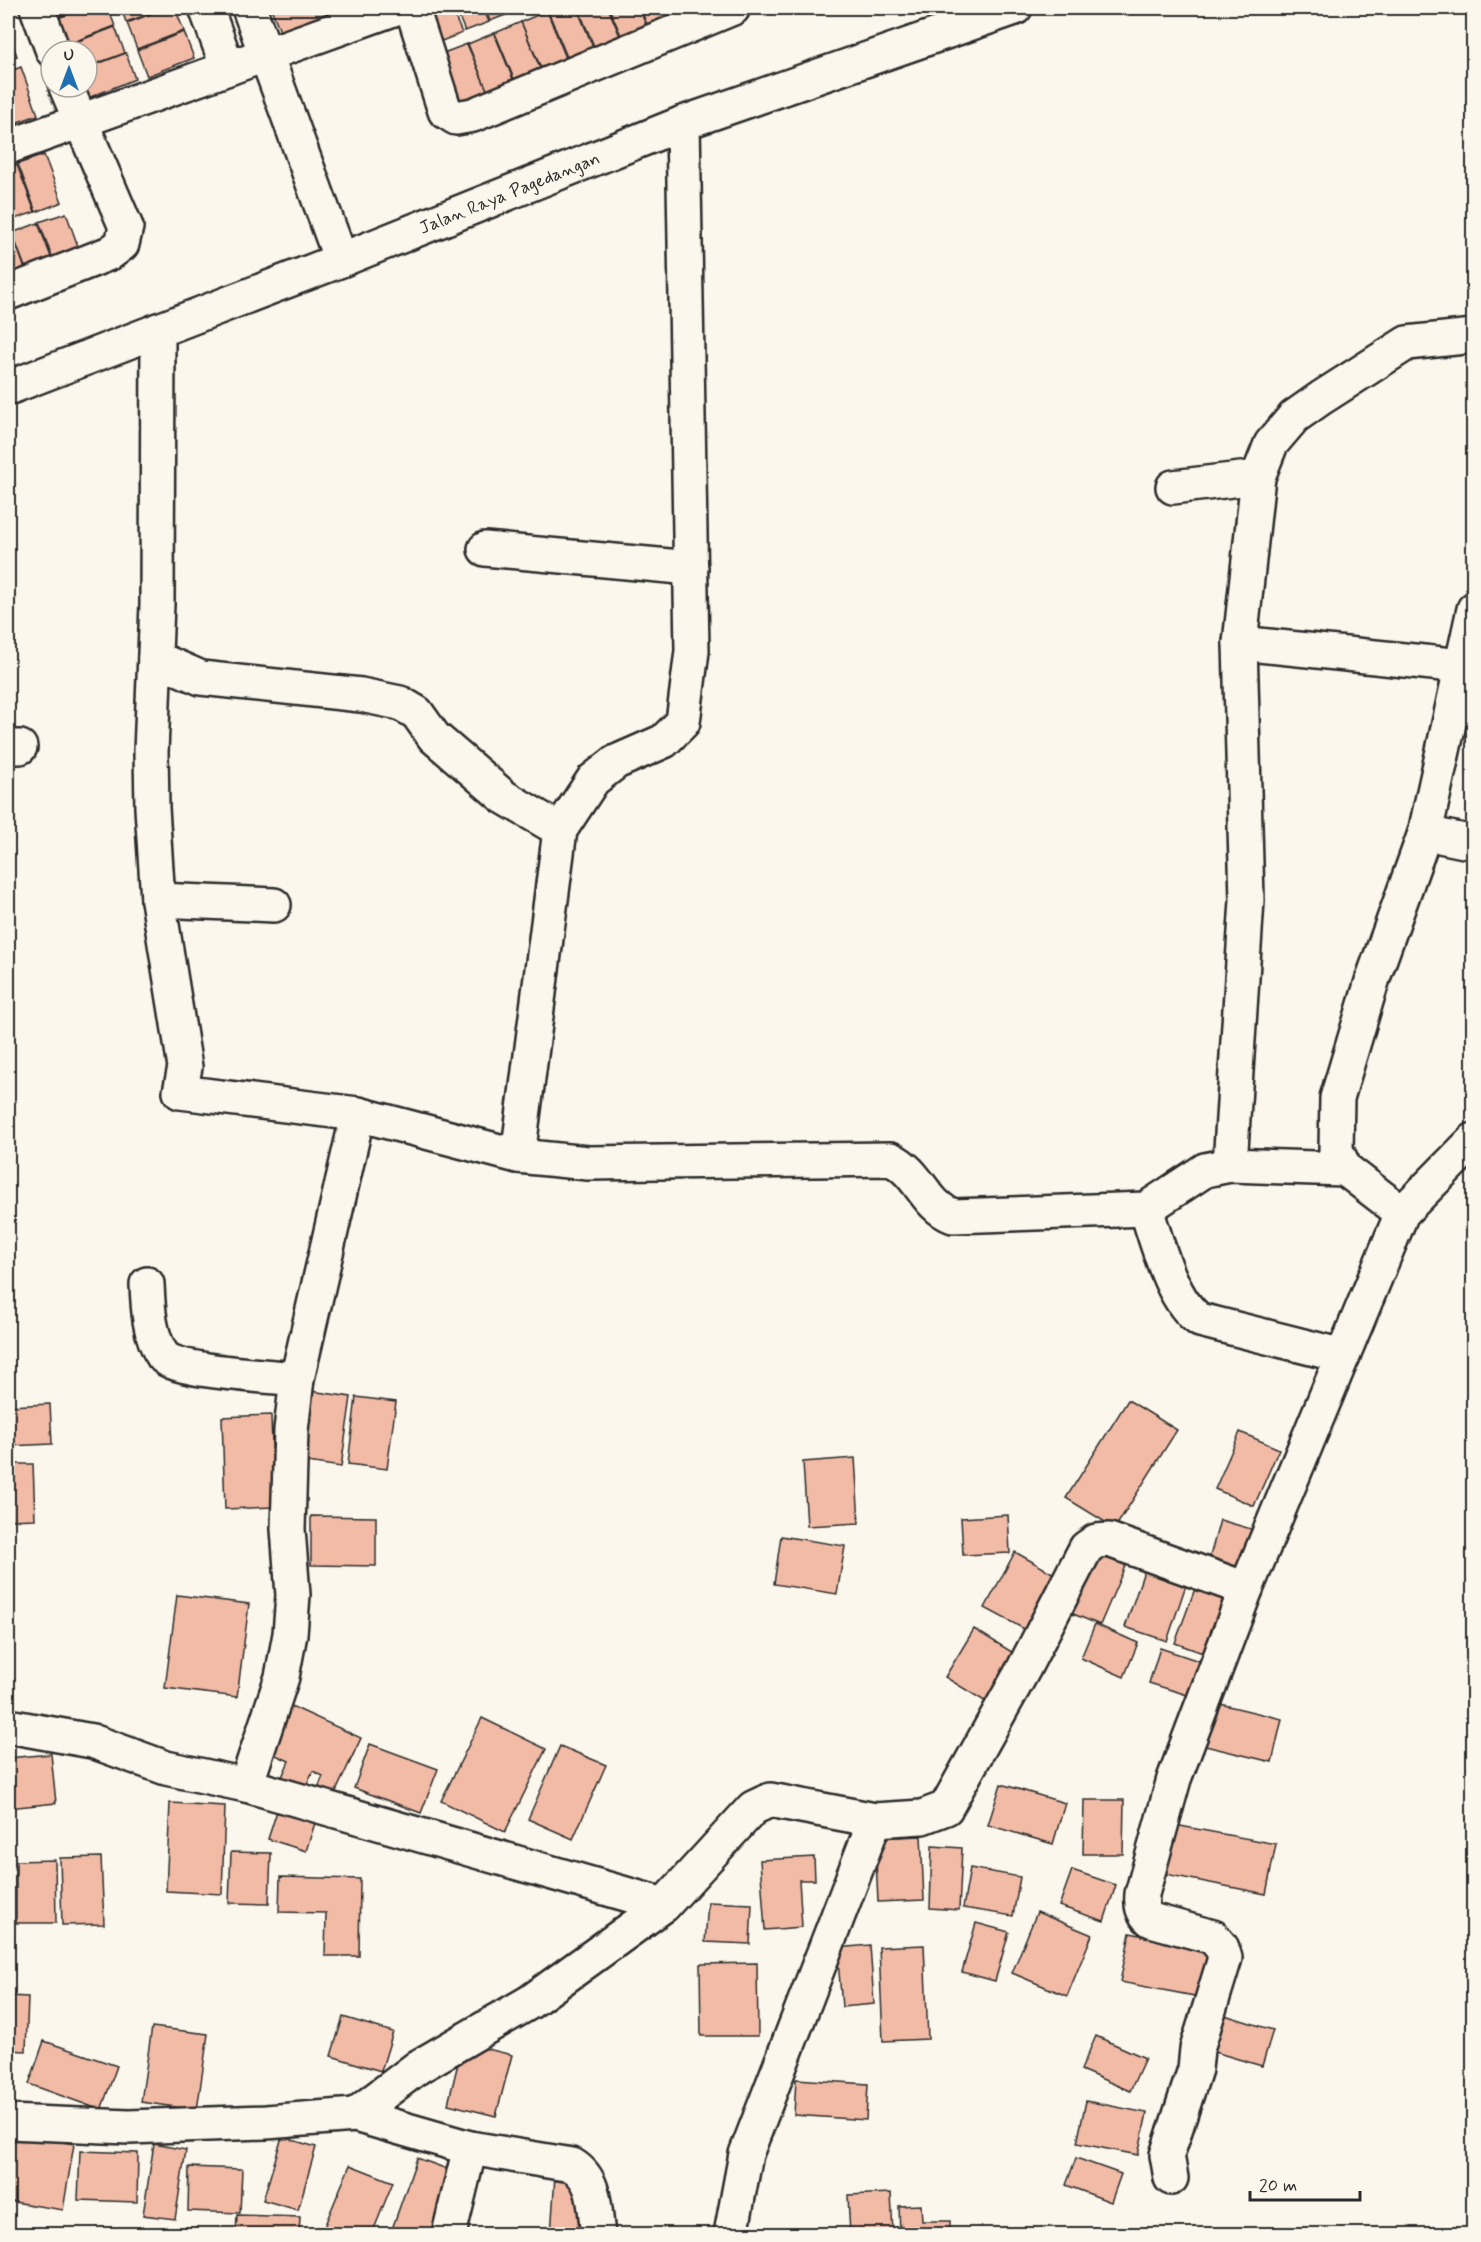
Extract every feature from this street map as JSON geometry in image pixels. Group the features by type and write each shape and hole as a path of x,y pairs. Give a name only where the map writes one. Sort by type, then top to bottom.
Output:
{"street":[{"path":"37,8 49,39"},
{"path":"206,8 228,68"},
{"path":"249,8 341,260"},
{"path":"8,147 396,8"},
{"path":"412,8 445,111 456,118 473,115 733,8"},
{"name":"Jalan Raya Pagedangan","path":"8,388 341,260 683,123 1015,8"},
{"path":"8,293 110,253 122,244 126,227 71,99"},
{"path":"518,1156 560,830 593,780 616,762 664,741 683,722 692,651 683,123"},
{"path":"158,330 155,658 151,763 158,900 185,1067 180,1092 358,1114 518,1156 588,1163 891,1159 903,1165 938,1210 953,1216 1146,1209 1205,1170 1230,1165 1345,1168"},
{"path":"1230,1165 1247,900 1240,643 1258,477 1271,444 1294,417 1321,398 1407,343 1473,336"},
{"path":"1173,488 1258,477"},
{"path":"485,549 691,568"},
{"path":"1402,1213 1345,1168 1336,1150 1337,1098 1373,978 1425,833 1473,609"},
{"path":"1240,643 1462,666"},
{"path":"155,658 201,678 361,695 400,703 417,713 434,737 504,797 560,830"},
{"path":"1425,833 1473,843"},
{"path":"158,900 274,905"},
{"path":"246,1785 282,1677 290,1634 292,1595 288,1529 291,1431 297,1379 358,1114"},
{"path":"1170,2178 1167,2155 1195,2069 1197,2049 1224,1958 1222,1948 1213,1937 1151,1920 1144,1913 1142,1894 1174,1779 1246,1589 1402,1213 1473,1140"},
{"path":"1146,1209 1164,1262 1189,1313 1200,1320 1343,1356"},
{"path":"147,1284 148,1316 163,1356 181,1367 297,1379"},
{"path":"355,2115 418,2067 530,2002 664,1905 753,1808 770,1800 875,1820 922,1817 946,1808 1024,1668 1086,1548 1096,1541 1109,1540 1246,1589"},
{"path":"8,1726 92,1741 166,1768 246,1785 664,1905"},
{"path":"731,2235 746,2154 875,1820"},
{"path":"8,2121 129,2127 266,2122 355,2115 470,2148 572,2165 584,2172 591,2186 598,2235"},
{"path":"449,2235 470,2148"}],"building":[{"path":"54,8 83,8 58,17"},
{"path":"85,8 108,8 115,26 81,39 66,39 58,18"},
{"path":"121,8 166,8 126,22"},
{"path":"167,8 175,8 184,31 137,49 127,23"},
{"path":"271,8 325,8 328,13 280,31"},
{"path":"424,8 451,8 462,33 439,42"},
{"path":"455,8 483,8 489,22 465,31"},
{"path":"485,8 515,8 516,11 490,21"},
{"path":"556,8 577,8 593,47 567,57 548,11"},
{"path":"578,8 608,8 620,36 594,46"},
{"path":"609,8 639,8 646,25 621,35"},
{"path":"640,8 670,8 673,14 647,24"},
{"path":"547,11 566,58 541,68 521,22"},
{"path":"521,22 540,68 514,79 495,33"},
{"path":"115,27 125,53 99,63 99,39 84,39"},
{"path":"8,31 17,56 8,60"},
{"path":"184,32 194,58 147,76 137,50"},
{"path":"494,33 513,79 487,90 468,44"},
{"path":"467,44 487,90 461,101 441,54"},
{"path":"126,53 135,79 99,94 99,63"},
{"path":"21,67 38,115 12,124 8,112 8,72"},
{"path":"44,155 62,202 36,212 18,164"},
{"path":"17,165 35,212 9,221 8,168"},
{"path":"66,213 83,260 57,270 39,222"},
{"path":"38,223 56,270 30,280 12,233"},
{"path":"12,233 29,280 8,288 8,234"},
{"path":"304,1390 351,1397 341,1467 294,1460"},
{"path":"356,1397 396,1402 387,1469 348,1464"},
{"path":"1128,1400 1177,1430 1115,1528 1066,1498"},
{"path":"50,1404 52,1444 8,1446 8,1406"},
{"path":"271,1415 274,1507 225,1509 222,1417"},
{"path":"1240,1432 1279,1449 1254,1506 1215,1489"},
{"path":"855,1458 859,1523 807,1526 803,1462"},
{"path":"8,1464 33,1464 35,1519 8,1520"},
{"path":"1008,1515 1010,1553 963,1555 961,1518"},
{"path":"311,1516 376,1517 376,1566 311,1565"},
{"path":"1220,1520 1258,1531 1248,1571 1209,1560"},
{"path":"781,1536 845,1546 837,1594 774,1584"},
{"path":"1092,1550 1126,1564 1100,1625 1066,1611"},
{"path":"1015,1552 1056,1575 1026,1630 985,1608"},
{"path":"1144,1571 1186,1585 1167,1641 1125,1627"},
{"path":"1196,1586 1235,1601 1214,1657 1175,1643"},
{"path":"177,1595 249,1604 237,1697 165,1688"},
{"path":"1095,1624 1138,1643 1124,1677 1081,1658"},
{"path":"974,1629 1020,1657 991,1705 945,1677"},
{"path":"1160,1648 1211,1665 1200,1699 1149,1683"},
{"path":"1212,1702 1282,1719 1272,1762 1201,1745"},
{"path":"291,1706 361,1738 332,1800 316,1793 323,1776 313,1771 305,1788 282,1777 289,1761 269,1752"},
{"path":"482,1718 546,1749 505,1832 441,1801"},
{"path":"370,1744 438,1769 421,1813 354,1788"},
{"path":"560,1746 606,1765 573,1839 528,1819"},
{"path":"51,1754 56,1803 8,1808 8,1758"},
{"path":"1001,1784 1065,1803 1053,1844 988,1825"},
{"path":"1084,1800 1124,1800 1123,1854 1083,1854"},
{"path":"170,1803 225,1806 222,1894 166,1891"},
{"path":"277,1811 315,1823 306,1851 268,1839"},
{"path":"1175,1825 1276,1844 1266,1894 1165,1874"},
{"path":"921,1836 924,1900 878,1902 875,1838"},
{"path":"932,1846 962,1848 959,1910 930,1908"},
{"path":"231,1852 271,1853 269,1904 229,1903"},
{"path":"10,1857 12,1916 8,1916 8,1858"},
{"path":"101,1857 104,1924 62,1925 60,1858"},
{"path":"814,1857 815,1880 799,1880 802,1927 765,1930 760,1860"},
{"path":"55,1860 56,1923 16,1923 16,1861"},
{"path":"970,1868 1020,1877 1013,1916 963,1908"},
{"path":"1072,1870 1116,1885 1104,1921 1059,1906"},
{"path":"280,1877 360,1879 359,1956 325,1956 326,1913 279,1912"},
{"path":"708,1902 752,1904 750,1944 705,1942"},
{"path":"1037,1912 1092,1935 1067,1996 1012,1973"},
{"path":"976,1923 1009,1932 995,1981 962,1972"},
{"path":"1130,1933 1209,1949 1200,1997 1120,1982"},
{"path":"870,1945 874,2004 842,2007 837,1948"},
{"path":"924,1945 928,2039 883,2041 879,1947"},
{"path":"757,1963 758,2036 701,2036 700,1964"},
{"path":"8,1996 28,1997 26,2051 8,2050"},
{"path":"1215,2012 1273,2030 1262,2066 1204,2049"},
{"path":"343,2017 393,2032 381,2071 331,2056"},
{"path":"152,2027 208,2034 197,2110 141,2102"},
{"path":"1096,2036 1145,2058 1130,2091 1081,2070"},
{"path":"44,2041 117,2066 101,2110 29,2084"},
{"path":"463,2043 512,2055 496,2116 448,2104"},
{"path":"796,2079 868,2084 866,2120 794,2115"},
{"path":"1086,2101 1147,2113 1138,2155 1077,2143"},
{"path":"8,2132 74,2144 63,2210 8,2201"},
{"path":"282,2137 316,2147 298,2210 263,2200"},
{"path":"154,2144 186,2150 175,2219 143,2215"},
{"path":"80,2151 138,2153 137,2202 78,2200"},
{"path":"417,2158 461,2174 439,2234 391,2232"},
{"path":"1076,2158 1121,2174 1111,2202 1066,2185"},
{"path":"350,2165 393,2182 372,2234 322,2232"},
{"path":"189,2167 242,2169 240,2213 188,2211"},
{"path":"555,2176 583,2190 588,2234 551,2234"},
{"path":"891,2193 893,2234 850,2234 848,2195"},
{"path":"921,2205 922,2221 950,2221 950,2234 900,2234 899,2206"},
{"path":"237,2215 300,2217 299,2234 236,2234"}]}
